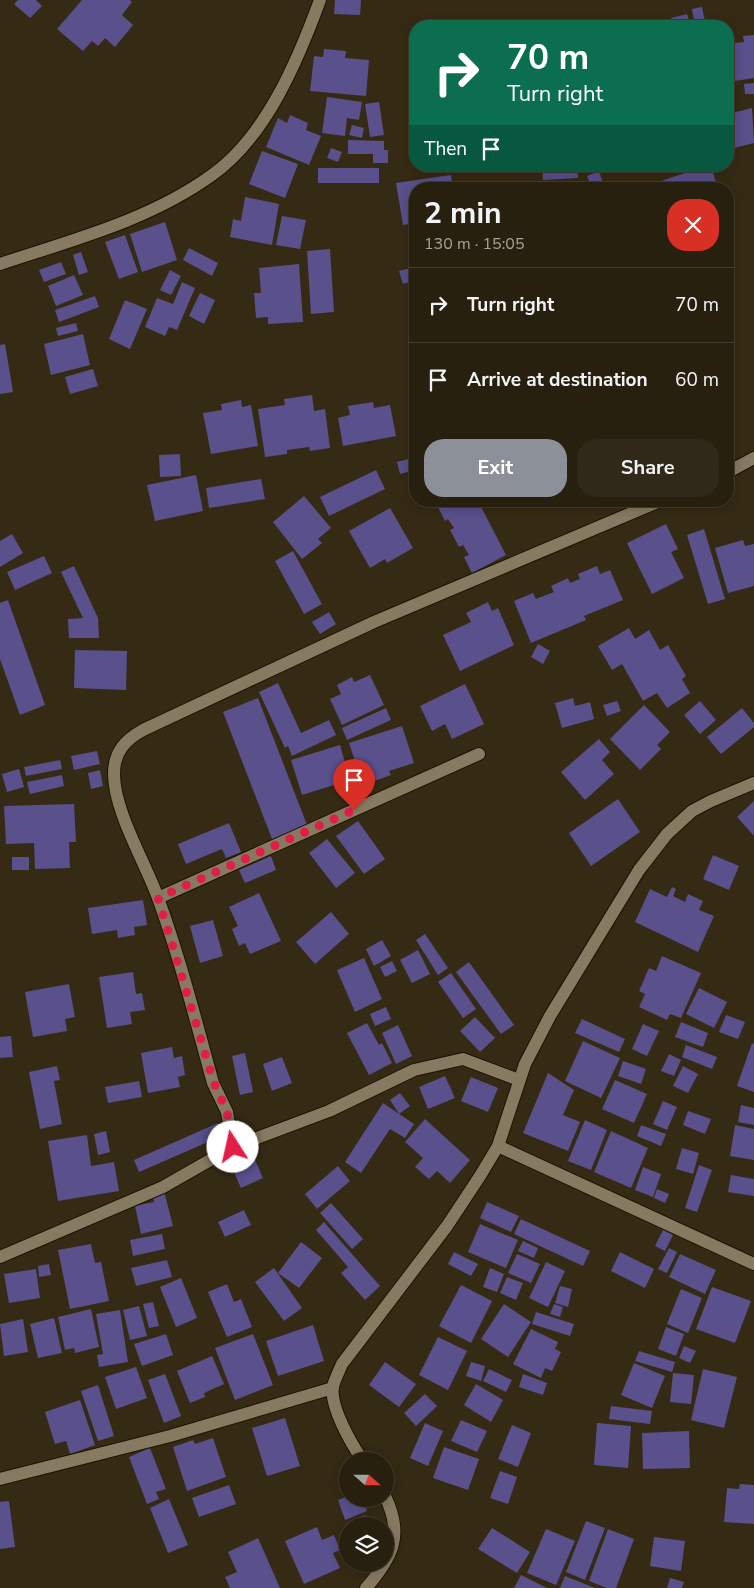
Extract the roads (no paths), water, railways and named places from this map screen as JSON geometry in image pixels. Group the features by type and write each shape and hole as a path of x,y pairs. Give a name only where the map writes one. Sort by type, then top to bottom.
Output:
{"street":[{"path":"0,264 144,215 213,175 246,143 277,97 302,48 320,0"},
{"path":"734,469 754,458"},
{"path":"233,1147 227,1112 214,1083 158,898 116,794 114,773 116,755 126,740 143,730 374,622 646,507"},
{"path":"158,898 479,754"},
{"path":"357,1452 348,1438 338,1414 332,1388 342,1364 447,1226 498,1146 519,1080 550,1016 644,862 668,834 692,812 711,801 754,784"},
{"path":"0,1257 163,1187 233,1147 329,1111 414,1070 463,1059 519,1080"},
{"path":"498,1146 754,1264"},
{"path":"0,1479 178,1434 332,1388"},
{"path":"366,1588 382,1570 392,1552 396,1531 394,1514 391,1508"}]}
